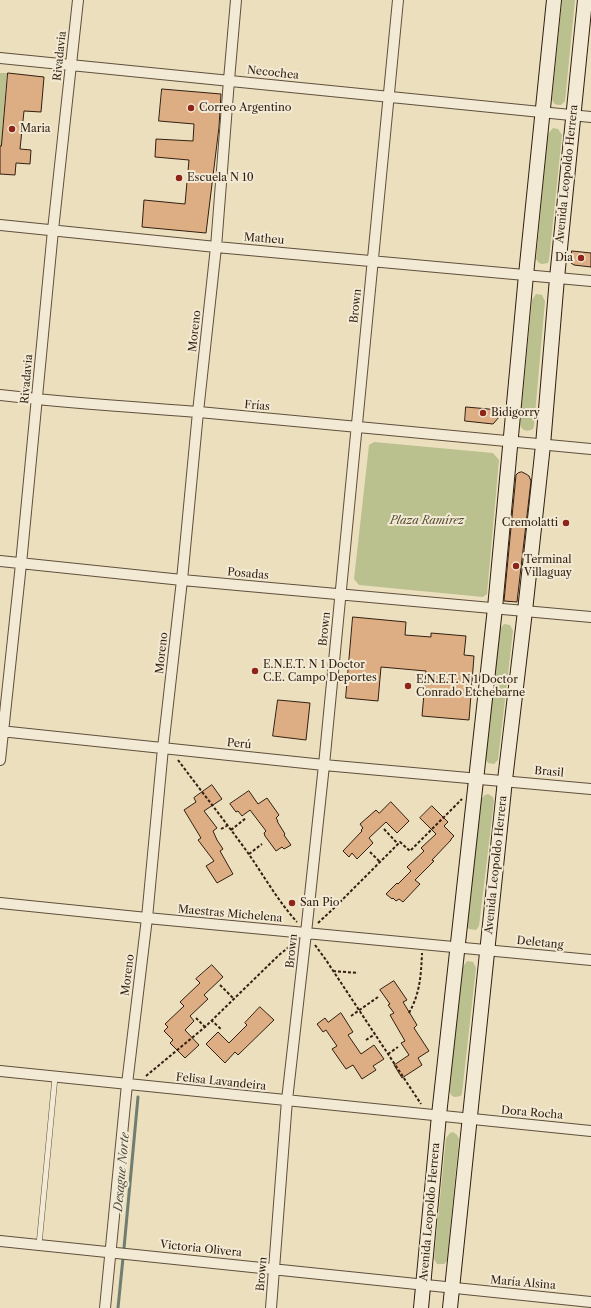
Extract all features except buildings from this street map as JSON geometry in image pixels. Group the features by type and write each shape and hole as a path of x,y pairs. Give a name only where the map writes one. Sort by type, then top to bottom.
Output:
{"street":[{"name":"Rivadavia","path":"0,760 1,731 21,564 53,230 78,0"},
{"name":"Moreno","path":"105,1308 131,1085 147,918 166,749 198,412 216,247 236,0"},
{"name":"Brown","path":"271,1308 287,1100 324,765 373,261 387,96 398,0"},
{"name":"Avenida Leopoldo Herrera","path":"421,1308 433,1115 457,947 495,608 526,275 554,0"},
{"name":"Avenida Leopoldo Herrera","path":"450,1308 505,780 544,445 557,278 585,0"},
{"name":"Necochea","path":"0,58 591,117"},
{"name":"Matheu","path":"0,224 216,247 591,282"},
{"name":"Frías","path":"0,395 591,449"},
{"name":"Posadas","path":"0,561 182,580 495,608"},
{"path":"495,608 591,617"},
{"name":"Perú","path":"1,731 324,765 475,783"},
{"name":"Avenida Leopoldo Herrera","path":"475,783 505,780"},
{"name":"Brasil","path":"505,780 591,788"},
{"name":"Maestras Michelena","path":"0,903 457,947"},
{"name":"Avenida Leopoldo Herrera","path":"457,947 487,950"},
{"name":"Deletang","path":"487,950 591,960"},
{"name":"Felisa Lavandeira","path":"0,1071 433,1115"},
{"path":"433,1115 470,1119"},
{"name":"Dora Rocha","path":"470,1119 591,1131"},
{"name":"Victoria Olivera","path":"0,1242 275,1269 423,1286"},
{"name":"María Alsina","path":"423,1286 591,1302"}],"lane":[{"path":"39,1245 55,1077"}],"path":[{"path":"166,749 228,825 283,906 306,933 388,1054 433,1115"},
{"path":"384,829 398,844 400,842 410,851 475,783"},
{"path":"231,830 246,818"},
{"path":"221,829 228,825"},
{"path":"249,854 262,844"},
{"path":"131,1085 205,1026 279,955 333,909 398,844"},
{"path":"370,852 380,862"},
{"path":"410,1013 416,1001 420,983 422,944"},
{"path":"333,971 358,973"},
{"path":"220,986 233,998"},
{"path":"351,1016 378,996"},
{"path":"196,1018 205,1026"},
{"path":"211,1020 222,1030"},
{"path":"366,1040 375,1034"},
{"path":"388,1054 398,1047"}],"green space":[{"path":"562,0 575,0 565,101 561,105 558,105 553,102 552,99"},
{"path":"0,73 7,73 1,146 0,146"},
{"path":"553,128 558,129 562,135 549,260 548,263 542,264 536,259 548,134"},
{"path":"536,294 542,295 545,301 534,426 533,429 527,431 523,430 520,425 532,300"},
{"name":"Plaza Ramírez","path":"374,442 493,453 499,460 487,594 483,597 359,585 354,579 369,445"},
{"path":"504,624 510,625 513,631 498,760 494,764 488,763 485,759 500,629"},
{"path":"488,794 493,797 494,801 479,926 476,930 469,929 466,925 480,800"},
{"path":"467,961 473,962 476,968 462,1093 461,1096 455,1097 452,1096 449,1091 463,967"},
{"path":"453,1132 459,1139 447,1261 444,1264 437,1264 434,1259 446,1138"}],"waterway":[{"name":"Desague Norte","path":"124,1248 138,1097"},
{"name":"Desague Norte","path":"118,1308 123,1258"}],"place":[{"name":"Correo Argentino","path":"191,108"},
{"name":"Maria","path":"12,129"},
{"name":"Escuela N 10","path":"179,178"},
{"name":"Dia","path":"581,258"},
{"name":"Bidigorry","path":"483,413"},
{"name":"Cremolatti","path":"566,523"},
{"name":"Terminal Villaguay","path":"516,566"},
{"name":"E.N.E.T. N 1 Doctor C.E. Campo Deportes","path":"255,671"},
{"name":"E.N.E.T. N 1 Doctor Conrado Etchebarne","path":"408,686"},
{"name":"San Pio","path":"292,903"}]}
